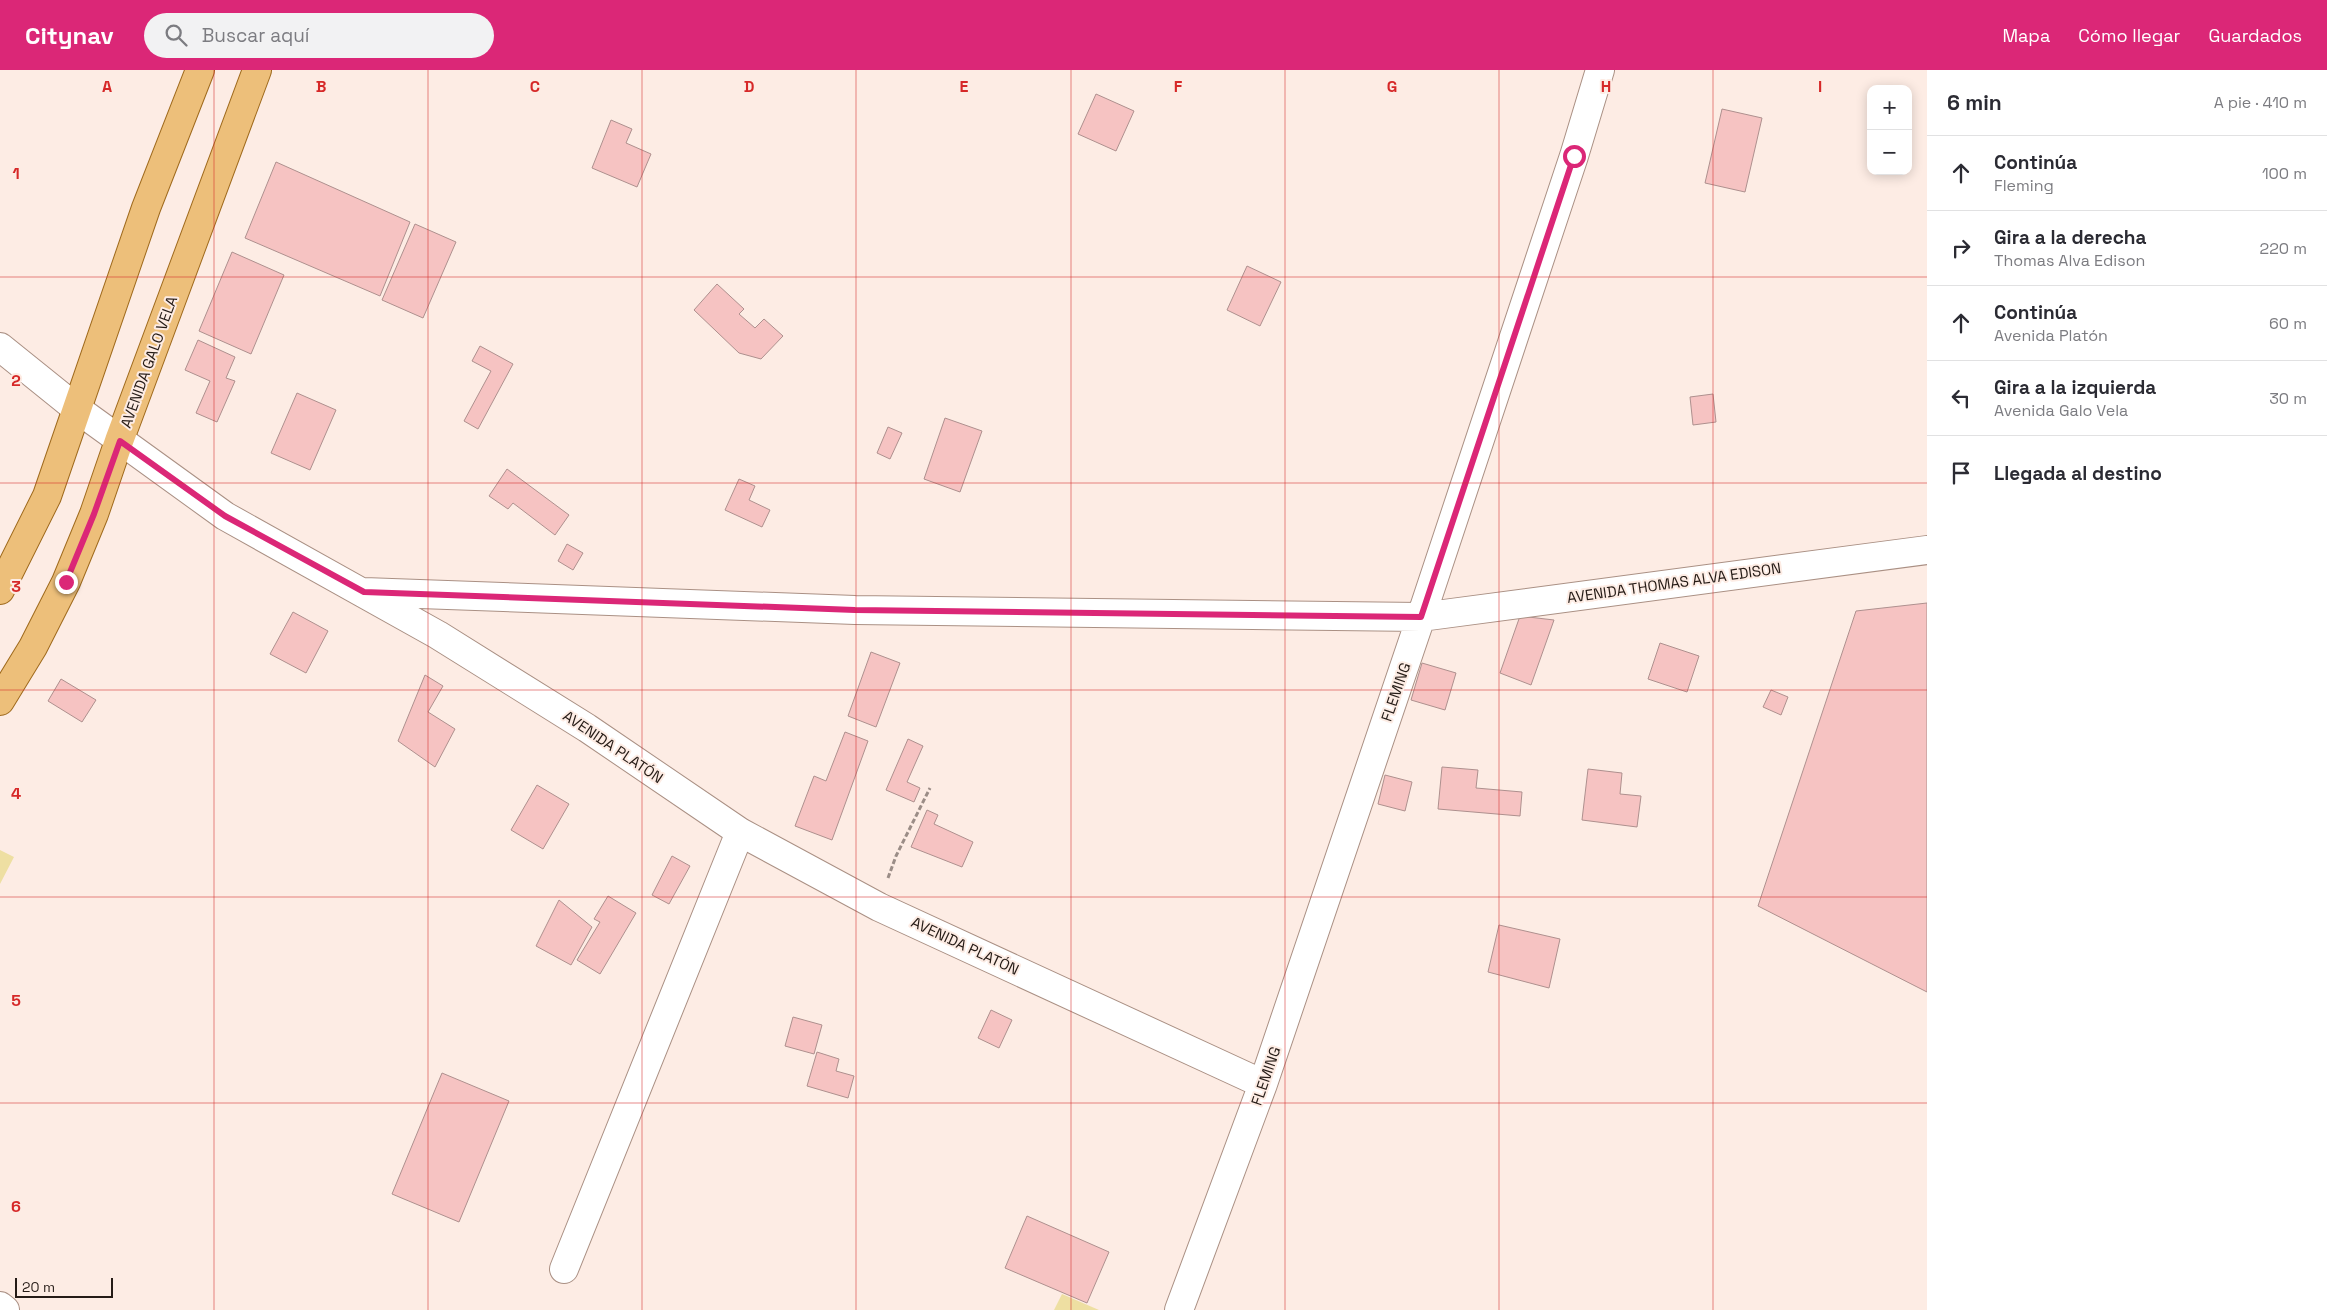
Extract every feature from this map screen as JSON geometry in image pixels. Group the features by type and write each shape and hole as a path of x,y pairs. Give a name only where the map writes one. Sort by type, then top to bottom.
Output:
{"main road":[{"path":"0,590 47,496 146,208 200,70"},
{"name":"AVENIDA GALO VELA","path":"0,701 33,647 66,582 94,514 257,70"}],"street":[{"name":"FLEMING","path":"1179,1310 1263,1084 1421,617 1574,156 1600,70"},
{"name":"AVENIDA PLATÓN","path":"0,346 76,409 225,516 438,635 587,728 740,832 879,907 1263,1084"},
{"name":"AVENIDA THOMAS ALVA EDISON","path":"364,592 855,610 1421,617 1927,550"},
{"path":"564,1269 740,832"},
{"path":"0,1306 5,1310"}],"path":[{"path":"879,907 896,856 930,788"}],"shaded area":[{"path":"0,850 14,857 0,884"},
{"path":"1062,1294 1099,1310 1054,1310"}],"building":[{"path":"1096,94 1134,111 1116,151 1078,134"},
{"path":"1722,109 1762,118 1745,192 1705,183"},
{"path":"611,120 632,129 626,143 651,154 637,187 592,168"},
{"path":"276,162 410,222 380,296 245,238"},
{"path":"415,224 456,242 423,318 382,300"},
{"path":"232,252 284,275 251,354 199,331"},
{"path":"1247,266 1281,282 1260,326 1227,310"},
{"path":"717,284 744,309 739,314 755,328 764,319 783,336 761,359 739,353 694,310"},
{"path":"198,340 235,357 226,378 235,381 217,422 196,413 210,381 185,370"},
{"path":"480,346 513,364 478,429 464,421 491,371 472,361"},
{"path":"297,393 336,410 310,470 271,453"},
{"path":"1713,394 1716,422 1693,425 1690,397"},
{"path":"945,418 982,431 960,492 924,479"},
{"path":"888,427 902,433 890,459 877,453"},
{"path":"507,469 569,515 555,535 513,503 508,509 489,496"},
{"path":"739,479 755,486 749,500 770,510 762,527 725,510"},
{"path":"567,544 583,553 573,570 558,561"},
{"path":"1927,603 1927,992 1758,906 1856,611"},
{"path":"293,612 328,631 306,673 270,654"},
{"path":"1520,616 1554,620 1531,685 1500,673"},
{"path":"1660,643 1699,656 1687,692 1648,679"},
{"path":"871,652 900,663 876,727 848,716"},
{"path":"1422,663 1456,673 1445,710 1411,700"},
{"path":"425,675 443,686 428,712 455,729 435,767 398,741"},
{"path":"61,679 96,700 82,722 48,701"},
{"path":"1771,690 1788,697 1781,715 1763,707"},
{"path":"845,732 868,741 832,840 795,826 814,776 826,781"},
{"path":"908,739 923,746 907,782 920,788 914,802 886,790"},
{"path":"1442,767 1478,770 1476,788 1522,792 1520,816 1438,809"},
{"path":"1588,769 1622,773 1620,794 1641,796 1637,827 1582,820"},
{"path":"1385,775 1412,782 1405,811 1378,804"},
{"path":"537,785 569,804 543,849 511,830"},
{"path":"927,810 938,815 934,824 973,842 962,867 911,847"},
{"path":"672,856 690,866 669,904 652,895"},
{"path":"608,896 636,913 600,974 577,960 600,922 594,919"},
{"path":"559,900 592,927 571,965 536,946"},
{"path":"1499,925 1560,939 1549,988 1488,972"},
{"path":"991,1010 1012,1020 999,1048 978,1038"},
{"path":"793,1017 822,1025 814,1054 785,1046"},
{"path":"817,1052 839,1059 836,1071 854,1076 848,1098 807,1086"},
{"path":"442,1073 509,1101 459,1222 392,1194"},
{"path":"1027,1216 1109,1252 1087,1303 1005,1268"}],"route":[{"path":"66,582 111,470 120,441 225,516 364,592 855,610 1421,617 1574,156"}]}
